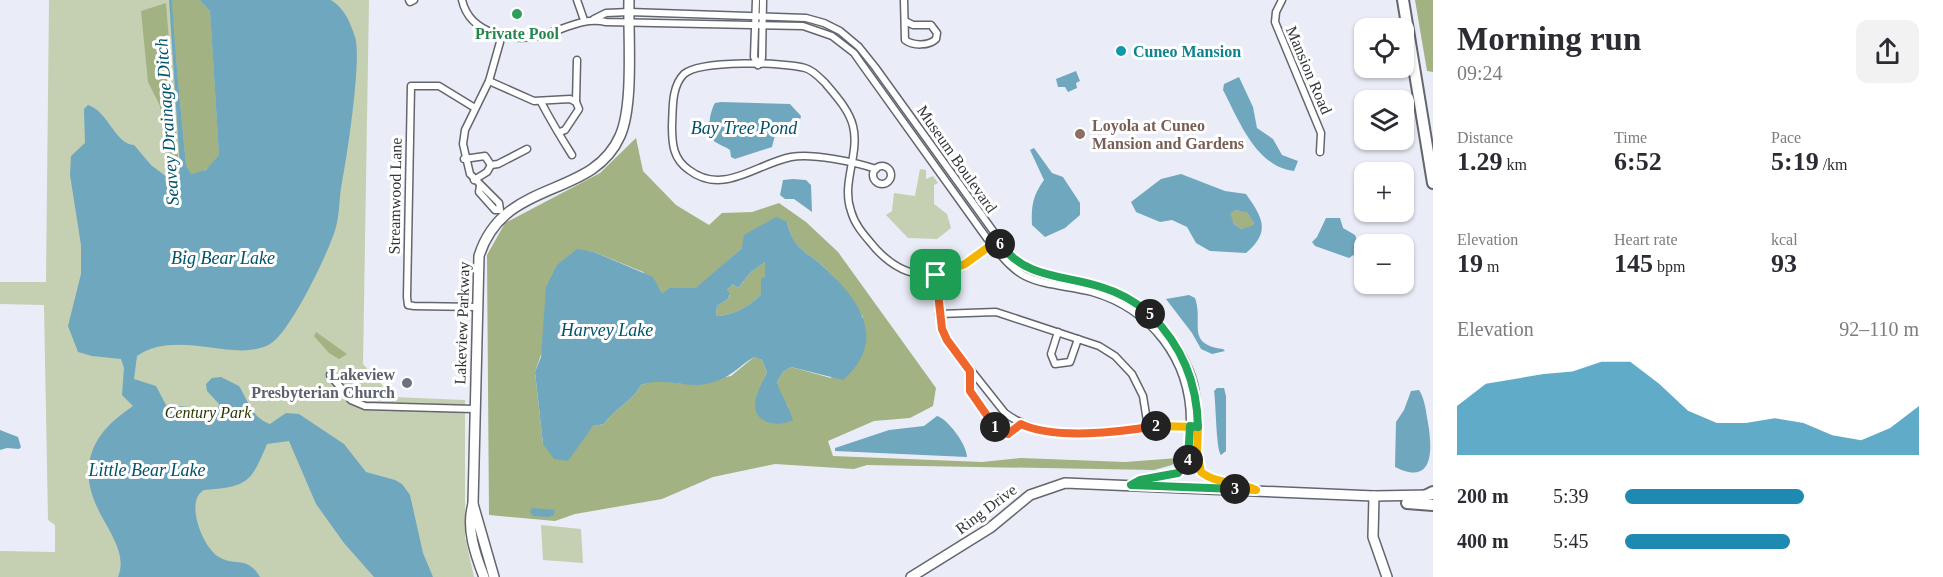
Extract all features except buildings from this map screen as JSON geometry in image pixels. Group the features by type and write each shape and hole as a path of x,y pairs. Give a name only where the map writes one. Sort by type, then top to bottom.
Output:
{"main road":[{"path":"1402,0 1433,183"},
{"path":"1407,503 1431,498"}],"street":[{"path":"409,0 410,2 414,0"},
{"path":"462,0 472,21 486,30 502,35 489,81 465,130 464,159 474,180 480,186 479,192 495,210 502,212"},
{"path":"577,0 584,20"},
{"name":"Lakeview Parkway","path":"484,577 471,536 470,514 473,504 480,256 487,235 502,212 590,171 615,146 626,114 629,0"},
{"path":"756,0 754,57 758,65"},
{"path":"758,65 762,58 763,0"},
{"path":"904,0 903,34 907,42 928,44 936,39 937,33 932,25 913,25 905,21"},
{"name":"Mansion Road","path":"1282,0 1276,12 1275,22 1321,133 1320,152"},
{"name":"Museum Boulevard","path":"502,35 542,35 606,13 628,17 755,20 806,18 824,23 859,47 994,242 1022,275 1037,281 1109,298 1147,322 1178,363 1187,388 1190,426 1189,454 1185,468 1172,476 1154,477 1131,485"},
{"path":"560,132 565,130 578,111 579,106 576,102 578,60"},
{"path":"876,169 851,163 813,157 788,158 722,182 701,178 684,167 676,156 672,143 673,100 683,76 693,68 710,64 804,67 824,82 853,123 854,134 851,163 848,197 851,212 862,233 891,264 912,272 936,275 965,264 994,242"},
{"path":"489,81 534,101 570,99 576,102"},
{"name":"Streamwood Lane","path":"476,108 439,87 415,84 410,91 407,302 414,306 477,308"},
{"path":"541,102 572,154"},
{"path":"491,165 498,164 527,149"},
{"path":"464,159 486,156 491,165"},
{"path":"474,180 487,172 491,165"},
{"name":"Museum Boulevard","path":"994,242 1014,260 1029,269 1102,287 1148,312 1173,340 1191,375 1198,407 1197,452 1201,472 1214,479 1239,483 1256,490"},
{"path":"936,275 939,314 947,340 1005,413 1021,424 1044,431 1107,433 1148,427 1198,427"},
{"path":"939,314 996,312 1108,351 1132,374 1143,396 1148,427"},
{"path":"1058,332 1051,354 1055,363 1060,365 1070,362 1078,339"},
{"path":"970,371 970,391 997,430 1008,434 1021,424"},
{"path":"330,375 351,400 365,406 474,409"},
{"name":"Ring Drive","path":"911,577 983,533 1016,504 1040,490 1071,483 1431,498"},
{"path":"1374,496 1373,537 1387,577"},
{"name":"Ring Drive","path":"1374,496 1407,503"},
{"name":"Lakeview Parkway","path":"473,504 494,577"}],"green space":[{"name":"Century Park","path":"49,0 369,0 363,364 393,397 465,400 465,537 474,577 0,577 0,551 55,552 55,525 48,520 44,305 0,304 0,282 46,282"},
{"path":"173,0 200,0 210,11 219,155 207,168 196,174 191,174 186,165 171,7"},
{"path":"1415,0 1433,0 1433,72 1427,71"},
{"path":"166,3 178,157 170,158 160,106 148,82 141,11"},
{"path":"636,138 643,171 676,205 709,225 722,213 752,212 779,203 806,222 838,252 936,388 933,406 910,418 874,421 828,441 833,456 982,462 1021,458 1125,462 1178,458 1172,465 1154,470 867,465 854,469 775,464 713,477 662,499 575,514 555,521 489,515 487,255 505,223 600,173","holes":["787,222 798,246 821,264 838,282 863,317 831,378 791,367 783,372 777,382 781,398 790,408 763,382 767,372 762,360 754,357 731,376 684,384 655,380 641,385 604,424 593,426 577,446 543,444 535,372 577,250 594,252 643,272 662,295 669,288 696,289 742,248"]},
{"path":"920,169 926,170 926,179 933,176 938,183 934,185 934,204 947,214 951,228 937,239 908,238 886,215 892,211 894,193 915,196"},
{"path":"1235,210 1247,211 1254,223 1252,227 1241,229 1234,224 1229,214"},
{"path":"765,262 761,294 741,310 716,316 717,306 730,295 726,291 733,284 738,288 751,272"},
{"path":"316,332 347,354 339,359 329,353 314,336"},
{"path":"541,525 581,529 583,563 543,560"}],"water":[{"name":"Big Bear Lake","path":"169,0 173,0 171,7 186,165 191,174 206,170 219,155 210,11 200,0 331,0 340,7 351,26 357,48 357,65 336,227 318,271 288,324 270,344 256,349 223,349 188,345 153,348 137,356 134,379 156,386 166,405 212,409 218,408 219,404 207,391 206,384 212,378 221,377 239,386 251,408 270,424 286,413 299,414 344,444 366,472 402,484 410,495 423,553 433,577 374,577 344,543 316,504 289,441 267,444 256,467 246,480 230,487 204,490 198,496 196,504 198,524 213,552 225,560 250,566 260,577 118,577 121,563 118,550 92,494 89,477 90,459 96,442 106,428 133,406 122,395 124,368 121,359 78,352 68,326 81,274 81,245 70,175 71,156 85,143 84,109 88,105 101,114 122,139 134,145 151,165 172,181 178,180 180,167"},
{"path":"1076,71 1080,81 1076,83 1077,88 1068,92 1065,87 1058,87 1056,79"},
{"path":"1239,77 1253,107 1257,128 1273,139 1282,155 1298,161 1294,171 1280,167 1269,160 1250,140 1242,127 1223,90 1224,84"},
{"name":"Bay Tree Pond","path":"715,103 790,104 801,116 800,120 787,122 780,126 772,147 735,159 731,157 730,150 711,137 710,116"},
{"path":"1034,148 1052,173 1063,177 1080,203 1080,215 1065,228 1045,237 1032,225 1034,201 1044,180 1030,150"},
{"path":"1181,174 1225,191 1246,194 1260,218 1262,225 1259,238 1246,253 1210,251 1196,243 1187,227 1172,220 1160,222 1136,212 1131,202 1161,179","holes":["1235,210 1247,212 1254,223 1252,226 1241,229 1234,224 1230,214"]},
{"path":"783,180 806,180 811,185 812,212 794,199 785,199 780,195"},
{"name":"Harvey Lake","path":"776,217 787,222 790,232 802,250 840,283 851,296 865,324 864,352 856,366 843,380 791,367 783,372 777,382 793,420 779,424 760,418 757,413 756,398 767,372 762,360 754,357 728,375 710,383 693,385 658,382 641,385 604,424 593,426 568,461 554,459 543,444 535,372 541,357 546,287 557,265 577,249 594,252 653,277 662,294 669,288 696,288 742,248 744,235","holes":["765,262 765,276 761,279 761,294 752,302 741,310 716,316 717,306 728,299 730,294 727,290 733,284 738,288 751,272"]},
{"path":"1326,218 1340,218 1343,228 1354,234 1354,255 1349,258 1315,246 1312,242"},
{"path":"1189,295 1195,298 1200,337 1211,346 1225,351 1212,354 1201,349 1192,333 1166,299"},
{"path":"1217,388 1224,388 1226,396 1226,451 1221,455 1218,445 1214,391"},
{"path":"1419,390 1427,414 1430,455 1423,469 1408,472 1395,467 1396,422 1404,410 1411,391"},
{"path":"937,416 956,433 964,446 967,457 835,451 835,448 889,430 924,426"},
{"path":"0,430 18,437 21,447 0,450"},
{"path":"532,508 555,510 554,515 533,516 530,512"}],"waterway":[{"name":"Seavey Drainage Ditch","path":"171,0 177,83"}],"place":[{"name":"Private Pool","path":"517,14"},
{"name":"Cuneo Mansion","path":"1121,51"},
{"name":"Loyola at Cuneo Mansion and Gardens","path":"1080,134"},
{"name":"Lakeview Presbyterian Church","path":"407,383"}],"route":[{"path":"936,275 942,329 947,340 970,371 970,391 997,430 1008,434 1021,424 1044,431 1107,433 1158,425 1190,426 1198,427 1197,452 1201,472 1214,479 1246,485 1256,490 1131,485 1140,480 1172,476 1185,468 1189,454 1190,426 1198,427 1198,407 1193,381 1183,358 1173,340 1161,326 1148,312 1134,302 1102,287 1042,275 1014,260 998,240 957,269 936,275"}],"water label":[{"name":"Little Bear Lake","path":"147,470"}]}
